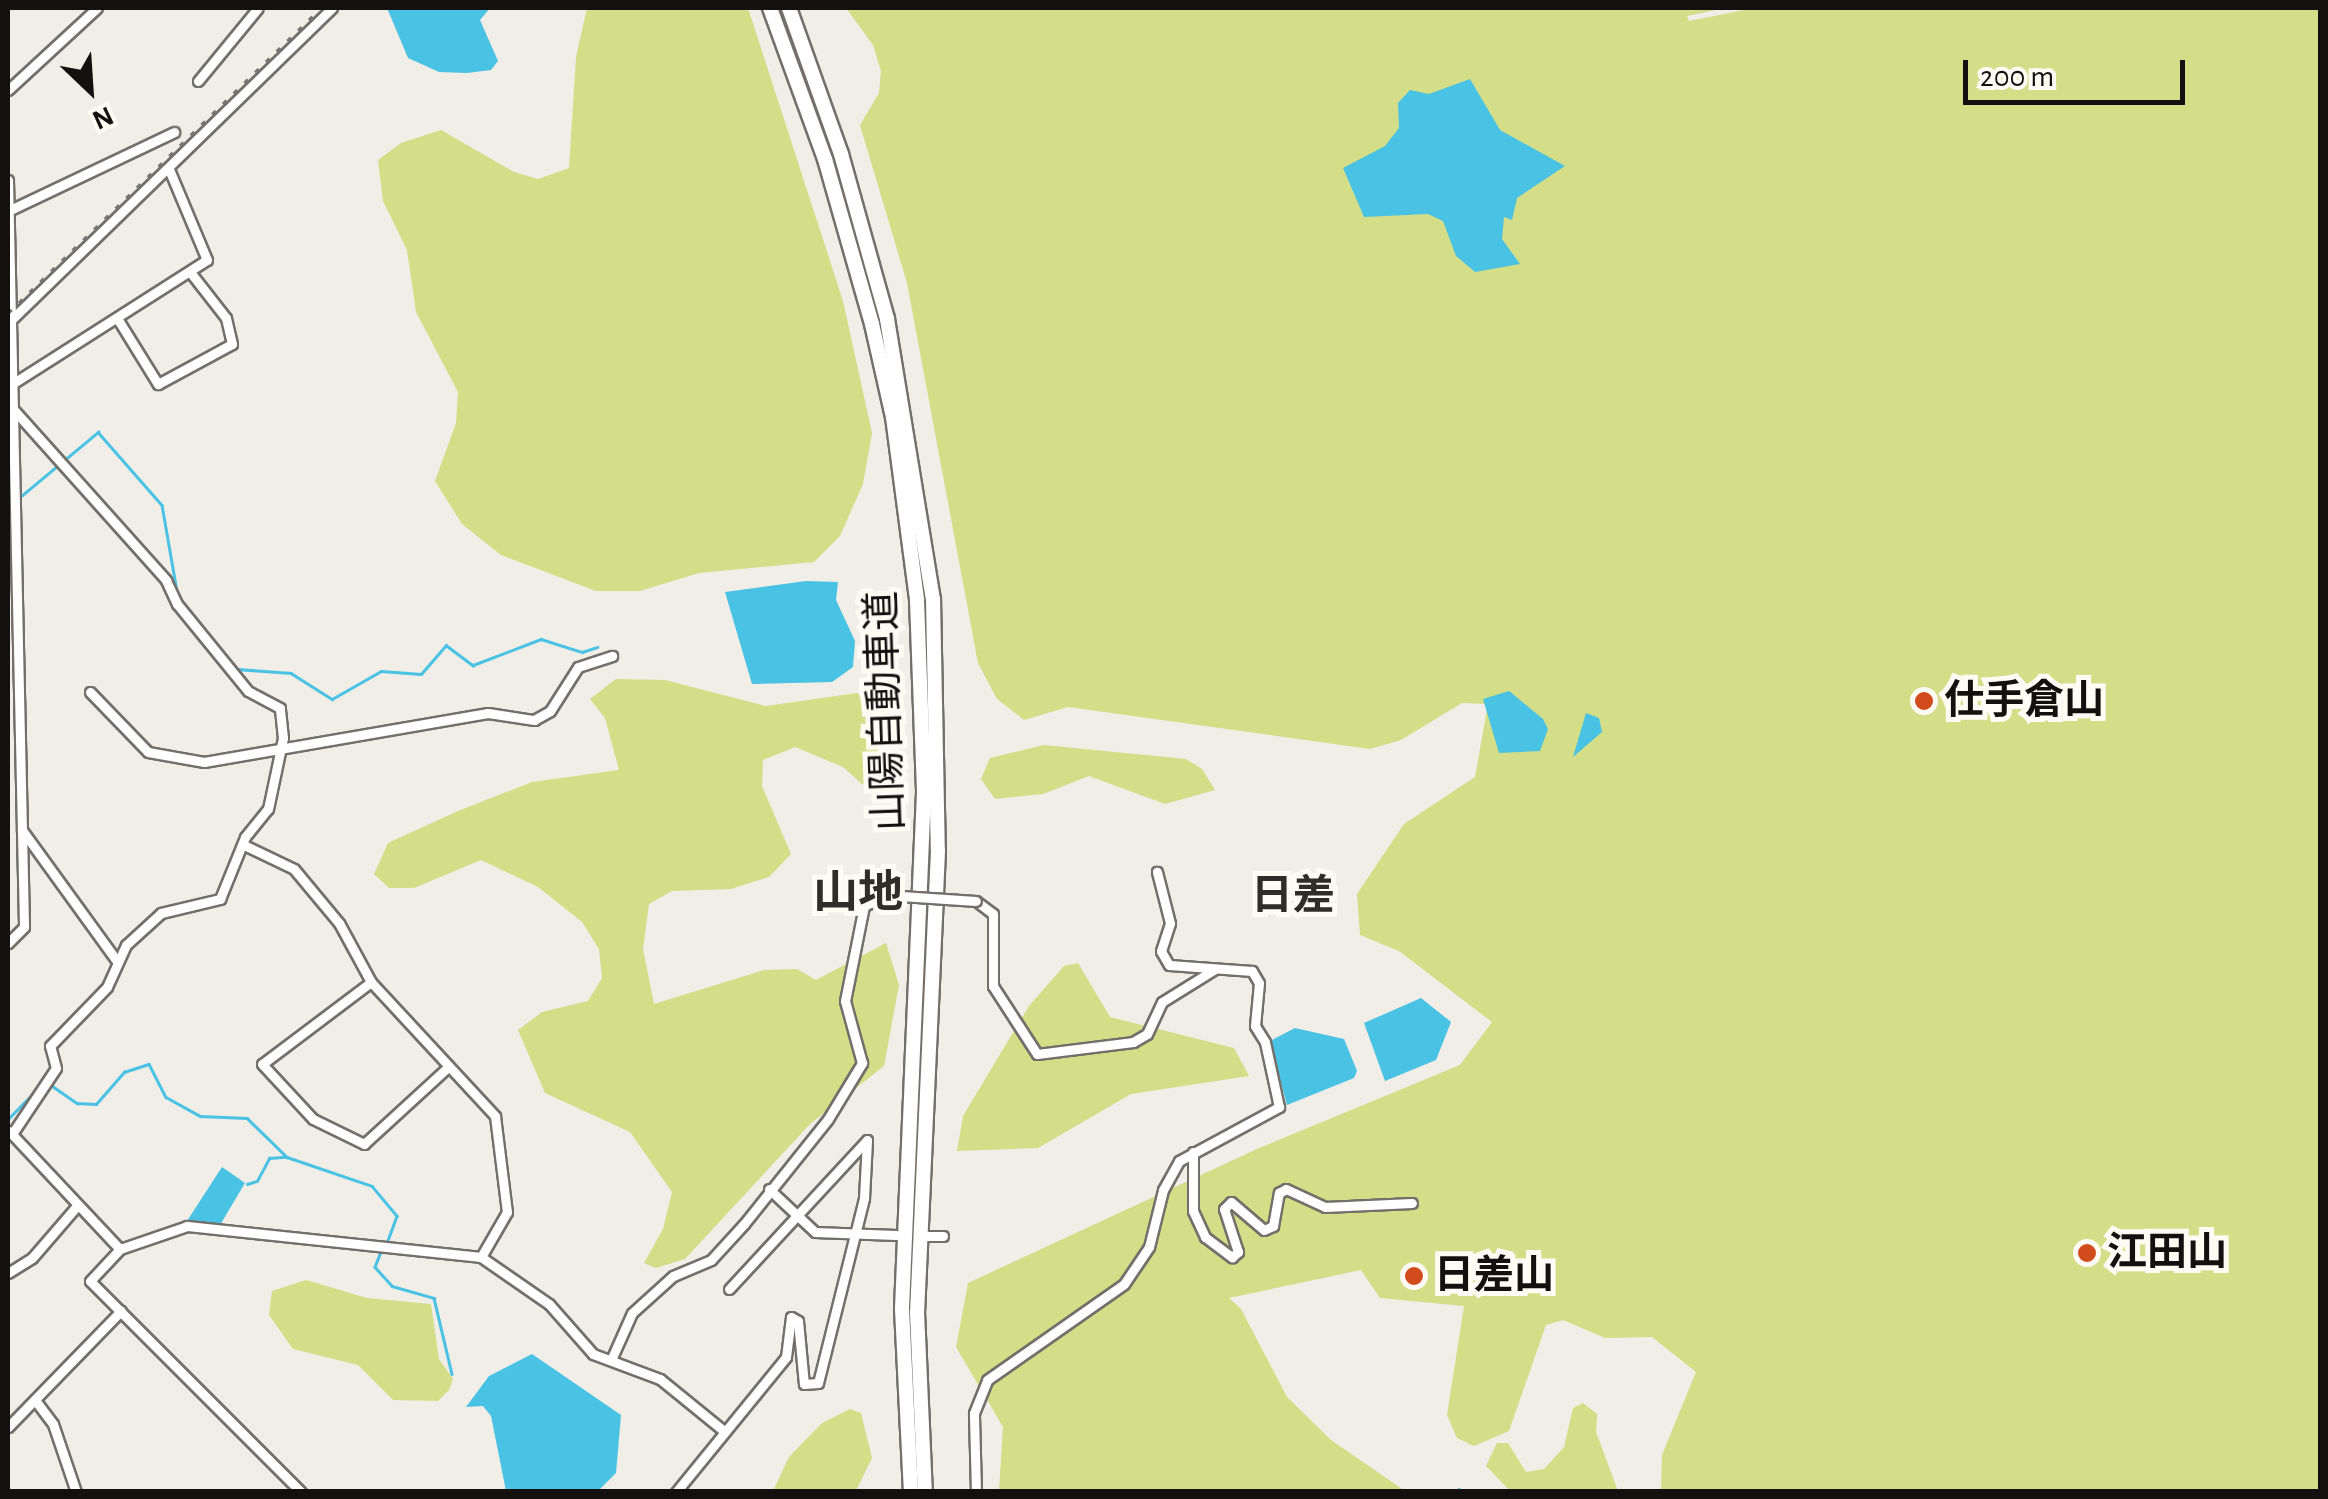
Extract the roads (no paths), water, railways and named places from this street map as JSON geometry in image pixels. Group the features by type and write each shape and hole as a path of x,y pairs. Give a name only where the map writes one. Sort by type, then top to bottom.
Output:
{"highway":[{"name":"山陽自動車道","path":"770,8 825,158 872,324 899,452 918,600 924,811 902,1308 911,1492"},
{"name":"山陽自動車道","path":"789,8 841,154 887,320 933,599 938,850 917,1312 926,1492"}],"street":[{"path":"8,90 97,8"},
{"path":"198,81 258,8"},
{"path":"8,323 332,8"},
{"path":"8,211 174,132"},
{"path":"12,384 208,260 170,169"},
{"path":"8,180 12,645 24,928 8,944"},
{"path":"117,318 158,384 232,344 226,318 190,272"},
{"path":"12,408 166,580 177,604 248,691 280,708 283,750 268,809 244,844 216,903 161,913 116,960 108,988 50,1046 56,1068 10,1132 76,1207 120,1249"},
{"path":"90,692 148,752 204,762 488,713 534,720 550,711 578,667 612,656"},
{"path":"22,830 116,960"},
{"path":"244,844 294,869 339,923 372,982 484,1102 500,1132 507,1212 481,1257"},
{"path":"976,1492 974,1413 986,1380 1124,1284 1149,1247 1170,1171 1194,1152 1279,1107 1265,1042 1256,1026 1259,983 1252,972 1169,965 1161,951 1170,923 1156,872"},
{"path":"611,1360 632,1314 673,1276 711,1260 828,1119 862,1064 845,1001 864,906 886,895 976,901 993,914 993,986 1038,1054 1133,1042 1147,1034 1162,1002 1215,970"},
{"path":"372,982 262,1064 314,1120 364,1144 448,1067"},
{"path":"676,1492 786,1357 791,1317 798,1321 804,1384 818,1383 854,1235 867,1140 729,1289"},
{"path":"1194,1152 1193,1211 1205,1237 1232,1257 1238,1252 1224,1210 1231,1202 1264,1230 1273,1226 1278,1192 1286,1190 1325,1208 1412,1203"},
{"path":"769,1188 815,1232 896,1236"},
{"path":"8,1273 32,1258 76,1207"},
{"path":"301,1492 90,1281 120,1249 187,1226 481,1257 549,1304 593,1354 660,1379 724,1431"},
{"path":"925,1236 943,1236"},
{"path":"8,1427 121,1311"},
{"path":"35,1400 53,1424 76,1492"}],"water":[{"path":"387,8 490,8 480,20 498,61 491,70 467,73 439,72 408,58"},
{"path":"1470,79 1500,130 1565,166 1517,198 1512,220 1504,217 1502,239 1520,264 1475,272 1456,256 1443,221 1428,214 1364,217 1343,168 1385,146 1399,128 1398,103 1410,90 1429,94"},
{"path":"806,581 838,582 836,600 855,641 853,667 832,682 752,684 725,592"},
{"path":"1509,691 1543,719 1548,729 1540,751 1499,753 1483,699"},
{"path":"1586,713 1599,718 1602,732 1573,757"},
{"path":"1421,998 1451,1022 1436,1060 1385,1081 1364,1023"},
{"path":"1295,1028 1344,1039 1357,1071 1354,1078 1287,1105 1270,1041"},
{"path":"222,1167 245,1183 220,1225 187,1221"},
{"path":"532,1354 621,1415 616,1473 598,1491 506,1491 491,1416 483,1406 466,1407 489,1376"}],"waterway":[{"path":"20,497 98,432 162,505 178,597"},
{"path":"204,630 237,669 291,673 332,699 381,671 421,674 446,645 473,665 541,639 582,652 597,647"},
{"path":"51,1085 77,1103 96,1104 124,1072 149,1064 166,1097 200,1116 247,1118 287,1157 372,1186 397,1216 387,1244"},
{"path":"8,1119 43,1083"},
{"path":"247,1184 257,1181 269,1158 285,1157"},
{"path":"381,1252 375,1267 392,1286 434,1298 452,1374"}],"railway":[{"path":"8,313 321,8"}],"place":[{"name":"仕手倉山","path":"1924,701"},
{"name":"江田山","path":"2087,1253"},
{"name":"日差山","path":"1414,1276"}],"district":[{"name":"山地","path":"858,894"},
{"name":"日差","path":"1293,896"}]}
